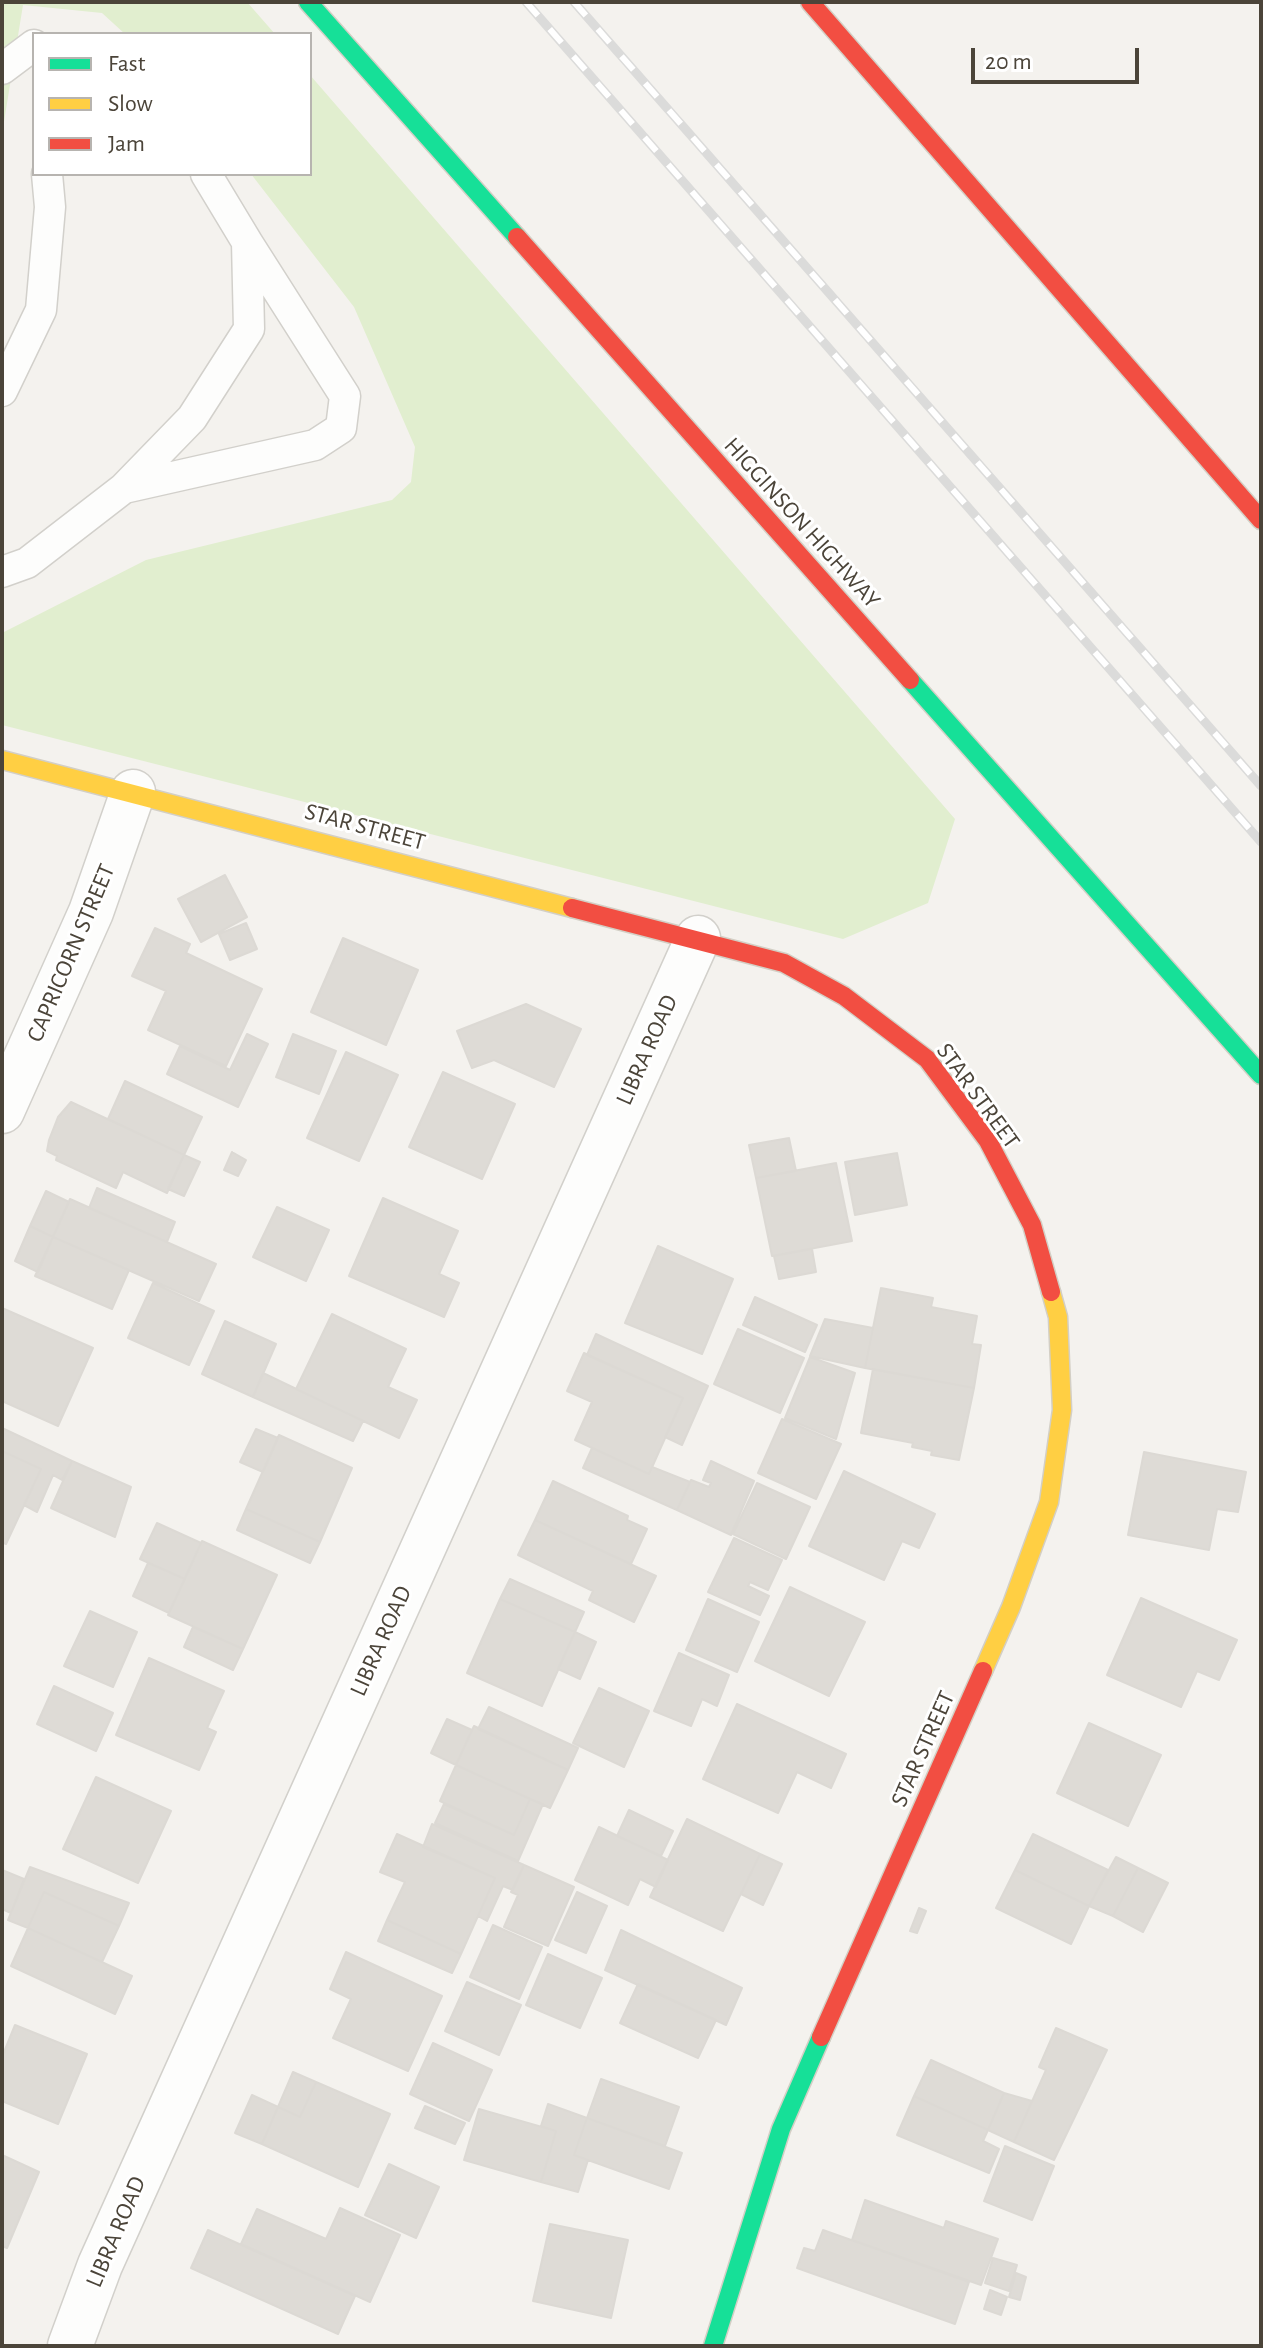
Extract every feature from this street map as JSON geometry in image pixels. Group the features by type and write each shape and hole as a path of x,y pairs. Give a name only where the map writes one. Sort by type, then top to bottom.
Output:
{"main road":[{"name":"HIGGINSON HIGHWAY","path":"308,2 1261,1075"},
{"path":"810,2 1261,520"},
{"name":"STAR STREET","path":"2,760 698,938 784,963 844,996 927,1059 988,1141 1032,1225 1058,1317 1062,1410 1049,1502 1011,1607 781,2129 730,2283 713,2346"}],"street":[{"name":"CAPRICORN STREET","path":"2,1111 91,912 133,792"},
{"name":"LIBRA ROAD","path":"70,2346 106,2251 698,938"}],"lane":[{"path":"2,69 32,47"},
{"path":"2,391 41,310 50,207 47,176"},
{"path":"124,488 315,445 341,428 345,396 207,176"},
{"path":"2,572 27,563 124,488 192,418 249,329 247,242"}],"green space":[{"path":"2,2 247,2 273,32 123,32 102,13 23,5 2,134"},
{"path":"312,77 955,819 928,903 843,939 2,725 2,633 146,560 392,500 411,482 415,447 354,307 253,176 312,176"}],"building":[{"path":"225,875 247,917 201,942 178,899"},
{"path":"246,923 257,949 230,960 219,934"},
{"path":"155,928 190,944 186,953 262,989 226,1066 148,1030 166,991 132,976"},
{"path":"343,938 418,970 386,1045 311,1012"},
{"path":"526,1004 581,1029 554,1087 494,1060 472,1068 457,1031"},
{"path":"247,1034 268,1044 238,1107 167,1074 180,1046 230,1070"},
{"path":"293,1034 336,1051 319,1094 276,1077"},
{"path":"346,1052 398,1075 359,1161 307,1138"},
{"path":"443,1072 515,1104 482,1179 409,1147"},
{"path":"125,1081 202,1117 184,1155 108,1119"},
{"path":"71,1102 184,1155 167,1193 123,1172 116,1188 56,1160 57,1156 47,1151 49,1140 58,1117"},
{"path":"789,1138 796,1171 756,1178 749,1145"},
{"path":"232,1152 246,1160 238,1176 224,1170"},
{"path":"897,1153 907,1205 855,1215 845,1162"},
{"path":"184,1155 200,1162 184,1196 168,1189"},
{"path":"836,1163 852,1241 772,1256 756,1178"},
{"path":"97,1188 175,1222 167,1242 89,1208"},
{"path":"46,1191 69,1202 53,1237 30,1226"},
{"path":"383,1198 458,1231 439,1274 459,1283 444,1317 349,1276"},
{"path":"70,1199 216,1264 199,1301 53,1237"},
{"path":"277,1207 329,1230 306,1281 253,1257"},
{"path":"30,1226 53,1237 38,1272 15,1261"},
{"path":"53,1237 129,1270 112,1309 35,1276"},
{"path":"658,1246 733,1279 702,1354 625,1323"},
{"path":"812,1249 816,1272 779,1279 774,1256"},
{"path":"153,1283 214,1311 189,1365 128,1338"},
{"path":"881,1288 933,1298 931,1307 977,1316 972,1344 981,1345 974,1388 865,1368"},
{"path":"755,1297 817,1325 805,1352 743,1325"},
{"path":"2,1308 93,1348 58,1426 2,1401"},
{"path":"332,1314 406,1349 388,1387 417,1400 399,1438 296,1389"},
{"path":"825,1319 873,1328 865,1368 810,1356"},
{"path":"225,1321 276,1344 253,1397 202,1374"},
{"path":"738,1329 804,1358 780,1413 714,1384"},
{"path":"596,1334 708,1386 682,1445 665,1437 683,1398 587,1355"},
{"path":"584,1353 683,1398 649,1474 575,1440 592,1402 567,1391"},
{"path":"810,1357 855,1373 836,1439 785,1418"},
{"path":"873,1369 974,1388 959,1460 931,1455 932,1451 912,1447 913,1443 861,1433"},
{"path":"263,1373 363,1421 353,1441 253,1397"},
{"path":"782,1419 841,1444 816,1499 758,1473"},
{"path":"2,1428 72,1461 62,1480 53,1475 37,1512 24,1505 41,1469 2,1451"},
{"path":"256,1429 278,1438 263,1472 240,1462"},
{"path":"279,1435 352,1468 320,1542 246,1509"},
{"path":"592,1448 649,1474 652,1467 690,1482 677,1510 583,1468"},
{"path":"2,1451 41,1469 6,1544 2,1542"},
{"path":"1144,1452 1246,1472 1238,1512 1217,1509 1209,1550 1128,1535"},
{"path":"72,1461 131,1487 115,1537 51,1508"},
{"path":"711,1461 754,1481 731,1535 677,1510 691,1480 709,1487 711,1483 703,1480"},
{"path":"844,1471 935,1514 919,1548 902,1541 884,1580 809,1546"},
{"path":"553,1481 628,1516 627,1520 647,1529 631,1564 535,1520"},
{"path":"757,1483 810,1507 786,1559 733,1534"},
{"path":"246,1509 320,1542 310,1563 237,1530"},
{"path":"535,1520 656,1576 634,1622 589,1600 593,1591 518,1555"},
{"path":"157,1523 201,1543 185,1579 140,1559"},
{"path":"734,1538 782,1560 768,1590 750,1582 748,1586 769,1596 760,1615 708,1592"},
{"path":"202,1541 277,1575 243,1649 168,1615"},
{"path":"148,1563 185,1579 169,1613 133,1596"},
{"path":"510,1579 584,1612 575,1632 500,1599"},
{"path":"790,1587 865,1622 829,1696 755,1661"},
{"path":"1141,1598 1237,1640 1219,1680 1197,1671 1181,1707 1107,1675"},
{"path":"500,1599 575,1632 542,1706 467,1673"},
{"path":"708,1599 759,1622 737,1672 686,1650"},
{"path":"90,1611 137,1632 113,1687 64,1666"},
{"path":"193,1627 243,1649 233,1670 184,1647"},
{"path":"575,1632 596,1642 580,1679 558,1669"},
{"path":"679,1653 729,1675 717,1706 702,1699 691,1726 654,1711"},
{"path":"149,1658 224,1691 207,1728 216,1732 199,1770 116,1735"},
{"path":"54,1686 113,1713 96,1751 37,1724"},
{"path":"599,1688 649,1711 624,1767 573,1743"},
{"path":"737,1704 846,1754 831,1788 797,1772 778,1813 703,1779"},
{"path":"489,1707 578,1748 568,1770 478,1729"},
{"path":"447,1719 472,1730 456,1765 431,1753"},
{"path":"1089,1723 1161,1755 1128,1826 1057,1793"},
{"path":"474,1726 568,1770 550,1808 456,1765"},
{"path":"456,1765 530,1799 514,1835 440,1801"},
{"path":"96,1777 171,1811 138,1883 63,1849"},
{"path":"530,1799 543,1804 518,1861 435,1823 444,1804 514,1835"},
{"path":"629,1810 673,1831 661,1856 617,1836"},
{"path":"687,1819 760,1854 723,1931 650,1897"},
{"path":"432,1824 524,1865 513,1890 503,1886 487,1921 478,1916 495,1878 423,1847"},
{"path":"599,1827 668,1860 656,1887 640,1879 628,1905 575,1880"},
{"path":"397,1834 495,1878 461,1954 387,1920 405,1882 380,1872"},
{"path":"1033,1834 1108,1870 1089,1906 1015,1870"},
{"path":"760,1854 782,1864 763,1905 741,1894"},
{"path":"1116,1857 1138,1868 1113,1916 1089,1906"},
{"path":"524,1865 574,1887 548,1946 504,1927 518,1895 511,1892"},
{"path":"30,1867 129,1903 119,1926 44,1892 28,1928 8,1920"},
{"path":"1138,1868 1168,1883 1143,1932 1113,1916"},
{"path":"2,1870 24,1879 11,1913 2,1909"},
{"path":"1015,1870 1089,1906 1071,1944 996,1908"},
{"path":"44,1892 119,1926 102,1962 28,1928"},
{"path":"577,1892 607,1906 586,1953 555,1940"},
{"path":"919,1908 926,1911 917,1933 910,1931"},
{"path":"387,1920 461,1954 452,1973 378,1941"},
{"path":"493,1925 542,1947 519,1999 470,1977"},
{"path":"28,1928 132,1976 115,2014 11,1966"},
{"path":"621,1930 742,1988 726,2025 605,1970"},
{"path":"346,1952 442,1996 408,2071 333,2038 351,1999 330,1989"},
{"path":"548,1954 602,1978 580,2028 526,2005"},
{"path":"467,1982 521,2005 499,2055 445,2031"},
{"path":"638,1984 716,2020 698,2058 620,2023"},
{"path":"15,2025 87,2054 58,2124 2,2101 2,2057"},
{"path":"1056,2028 1107,2050 1054,2160 1014,2142 1046,2070 1039,2067"},
{"path":"433,2043 492,2070 469,2121 410,2094"},
{"path":"931,2060 1004,2093 988,2130 914,2096"},
{"path":"293,2072 316,2082 300,2117 278,2107"},
{"path":"601,2079 679,2107 665,2146 587,2118"},
{"path":"316,2082 390,2114 358,2187 262,2144 278,2107 300,2117"},
{"path":"1004,2093 1032,2101 1014,2142 988,2130"},
{"path":"252,2095 278,2107 262,2144 235,2133"},
{"path":"914,2096 988,2130 983,2141 999,2149 989,2173 897,2135"},
{"path":"548,2104 587,2118 574,2155 588,2160 578,2192 541,2182 556,2131 541,2126"},
{"path":"425,2106 465,2123 455,2144 415,2128"},
{"path":"479,2109 556,2131 541,2182 464,2160"},
{"path":"587,2118 682,2153 669,2189 574,2155"},
{"path":"1005,2146 1054,2166 1032,2220 984,2201"},
{"path":"2,2155 39,2172 7,2248 2,2246"},
{"path":"389,2164 439,2187 416,2238 365,2215"},
{"path":"865,2200 944,2228 946,2221 998,2239 981,2285 852,2240"},
{"path":"340,2208 400,2235 370,2302 241,2244 257,2209 326,2239"},
{"path":"550,2224 628,2240 611,2318 533,2301"},
{"path":"208,2230 355,2296 338,2334 191,2268"},
{"path":"823,2230 969,2282 955,2324 797,2268 804,2248 815,2251"},
{"path":"993,2258 1017,2265 1009,2291 985,2283"},
{"path":"1016,2273 1026,2277 1020,2300 1009,2297"},
{"path":"990,2290 1007,2297 1001,2315 984,2309"}],"railway":[{"path":"526,2 1261,842"},
{"path":"574,2 1261,786"}],"traffic: fast":[{"path":"308,2 517,237"},
{"path":"910,680 1261,1075"},
{"path":"713,2346 781,2129 821,2037"}],"traffic: slow":[{"path":"2,760 572,908"},
{"path":"983,1671 1011,1607 1049,1502 1062,1410 1058,1317 1051,1292"}],"traffic: jam":[{"path":"810,2 1261,520"},
{"path":"517,237 910,680"},
{"path":"572,908 784,963 844,996 927,1059 988,1141 1032,1225 1051,1292"},
{"path":"821,2037 983,1671"}]}
